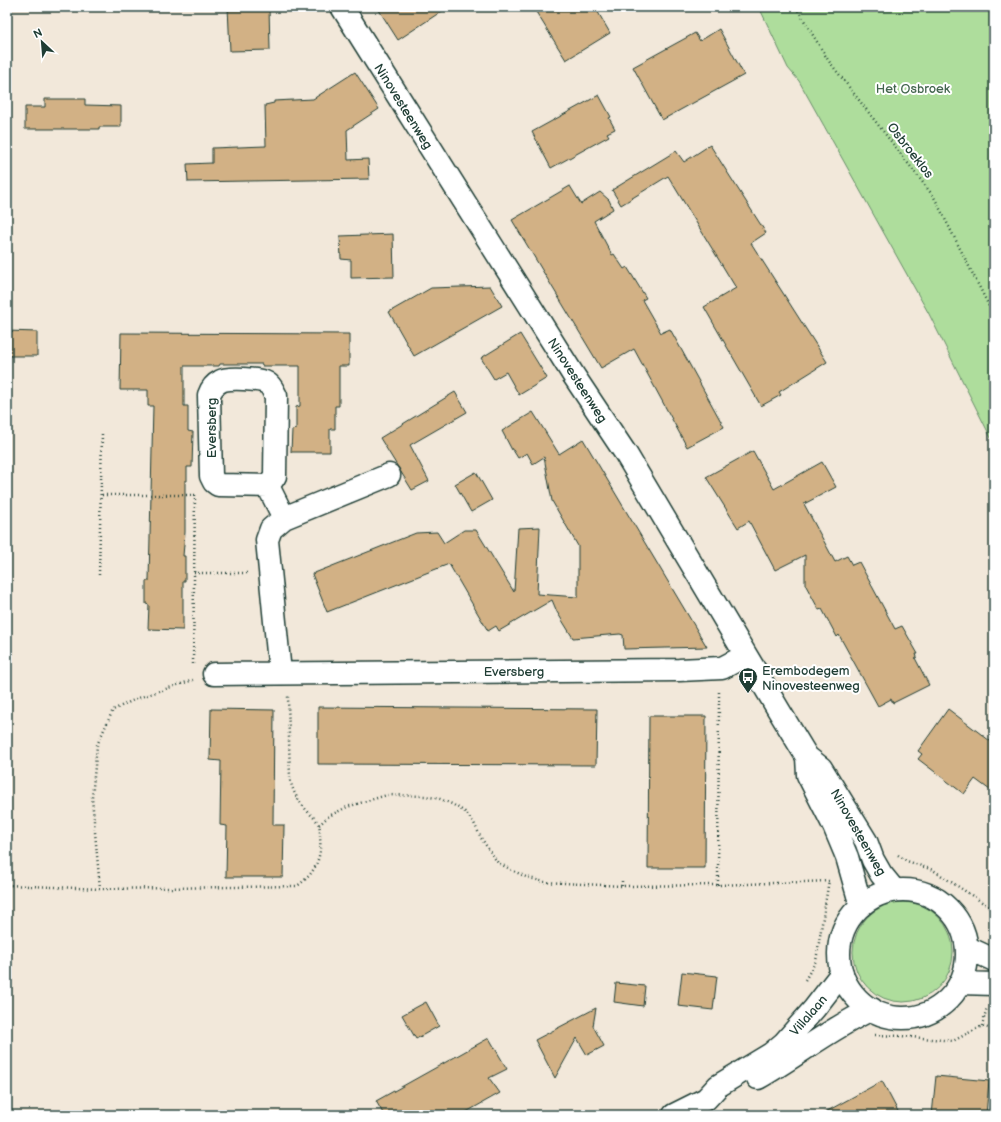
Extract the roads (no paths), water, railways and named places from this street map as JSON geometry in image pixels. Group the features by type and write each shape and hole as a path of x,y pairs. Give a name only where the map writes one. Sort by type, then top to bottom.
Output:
{"main road":[{"name":"Ninovesteenweg","path":"342,7 562,358 626,454 745,656 808,757 821,768 866,841 873,860 881,874 894,890"},
{"name":"Eversberg","path":"236,379 263,381 272,387 276,396 275,476 268,486 218,485 214,482 211,476 209,396 211,389 222,380 236,379"},
{"path":"284,673 267,540 271,530 284,518 389,475"},
{"path":"268,486 284,518"},
{"name":"Eversberg","path":"204,673 664,670 722,668 745,656"},
{"name":"Ninovesteenweg","path":"808,757 808,775 834,826 847,857 861,906"},
{"path":"894,890 916,891 922,893 935,898 951,910 962,928 968,948 966,966 960,983 948,1000 931,1011 912,1017 891,1017 872,1009 853,994 842,973 839,955 841,937 849,920 861,906 876,895 894,890"},
{"path":"968,948 994,960"},
{"name":"Villalaan","path":"776,1060 784,1043 814,1009 842,973"},
{"path":"960,983 994,984"},
{"name":"Villalaan","path":"674,1115 706,1099 724,1096 776,1060 872,1009"}],"place":[{"name":"Erembodegem Ninovesteenweg","path":"748,694"}],"park label":[{"name":"Het Osbroek","path":"913,88"}]}
